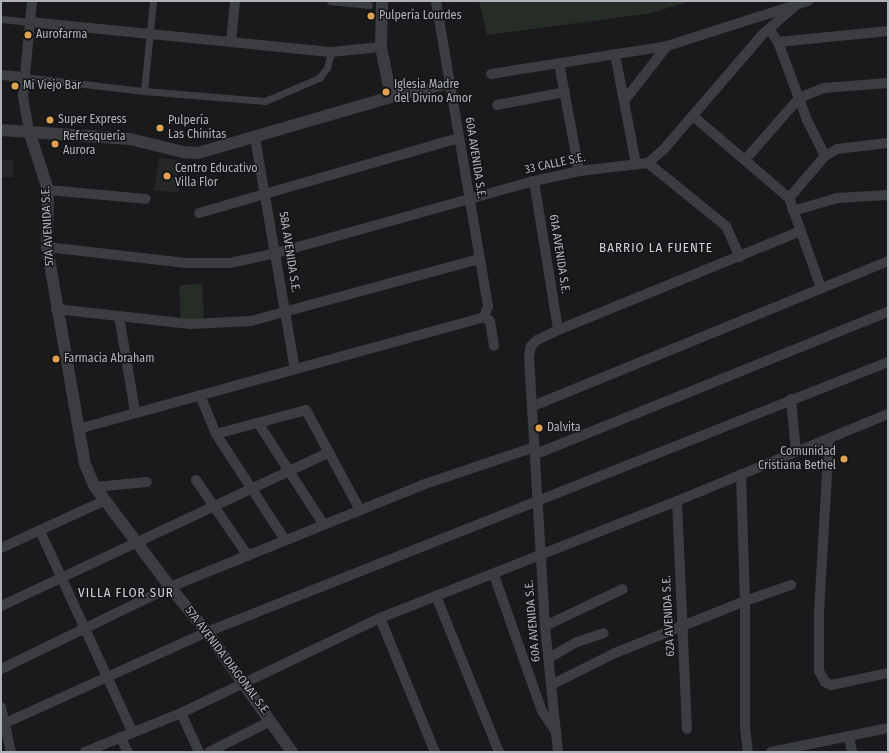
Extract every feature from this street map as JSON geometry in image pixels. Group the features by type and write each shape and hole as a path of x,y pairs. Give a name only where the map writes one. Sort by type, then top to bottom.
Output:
{"street":[{"name":"57A AVENIDA S.E.","path":"32,1 24,78 24,108 29,131 48,190 47,247 56,309 78,429"},
{"path":"144,91 148,34 153,1"},
{"path":"231,42 235,1"},
{"path":"330,1 370,5"},
{"path":"382,1 381,47 390,97"},
{"name":"60A AVENIDA S.E.","path":"436,1 468,198 488,306 484,317"},
{"path":"490,74 666,46 808,1"},
{"path":"740,257 726,226 648,163 664,150 769,29 796,5"},
{"path":"1,19 331,52 381,47"},
{"path":"769,29 778,42 799,98 825,156"},
{"path":"778,42 888,31"},
{"path":"624,101 666,46"},
{"path":"1,75 144,91 266,101 319,78 327,68 331,52"},
{"path":"615,54 636,164"},
{"path":"559,63 579,171"},
{"path":"745,160 799,98 824,88 888,83"},
{"path":"1,130 130,139 183,152 198,153 255,138 390,97 450,84"},
{"path":"497,105 565,92"},
{"path":"692,116 788,198 821,288"},
{"name":"58A AVENIDA S.E.","path":"255,138 266,192 295,370"},
{"path":"199,213 266,192 458,138"},
{"path":"788,198 825,156 846,146 888,143"},
{"name":"33 CALLE S.E.","path":"47,247 215,264 276,253 468,198 579,171 648,163"},
{"name":"61A AVENIDA S.E.","path":"534,182 558,330"},
{"path":"48,190 146,199"},
{"path":"793,211 837,198 888,195"},
{"path":"558,330 740,257 800,231"},
{"path":"56,309 190,324 251,321 285,313 479,259"},
{"path":"533,406 888,261"},
{"path":"1,669 85,627 170,588 324,524 422,485 536,450 888,312"},
{"path":"119,316 135,412"},
{"path":"78,429 135,412 295,370 484,317 490,321 494,346"},
{"name":"60A AVENIDA S.E.","path":"557,752 553,684 545,626 536,450 529,356 531,346 537,340 558,330"},
{"path":"3,724 207,632 888,362"},
{"path":"200,395 216,434 251,490 285,540"},
{"path":"791,400 796,452"},
{"path":"216,434 306,410 360,510"},
{"path":"85,752 132,731 181,712 380,618 541,556 888,414"},
{"path":"258,423 324,524"},
{"name":"57A AVENIDA DIAGONAL S.E.","path":"78,429 85,464 95,487 170,588 207,632 271,720 292,752"},
{"path":"828,439 819,612 819,671 825,682 831,685 888,673"},
{"path":"1,606 328,453"},
{"path":"741,474 745,601 745,728 748,752"},
{"path":"196,480 248,556"},
{"path":"95,487 147,482"},
{"path":"1,548 106,500"},
{"name":"62A AVENIDA S.E.","path":"677,501 687,729"},
{"path":"40,531 63,578 132,731"},
{"path":"494,574 542,712 556,732"},
{"path":"553,684 615,653 745,601 791,585"},
{"path":"545,626 623,588"},
{"path":"436,596 499,752"},
{"path":"380,618 435,752"},
{"path":"549,658 577,642 604,633"},
{"path":"1,707 3,724 11,752"},
{"path":"181,712 199,752"},
{"path":"209,752 271,720"},
{"path":"771,752 799,749 888,728"},
{"path":"849,736 852,752"},
{"path":"120,737 128,752"}],"shaded area":[{"path":"479,1 690,1 652,13 487,35"},
{"name":"Centro Educativo Villa Flor","path":"159,157 177,160 179,192 154,191"},
{"path":"1,160 13,160 13,177 1,177"},
{"path":"202,284 204,319 181,320 179,285"}],"place":[{"name":"Pulpería Lourdes","path":"371,16"},
{"name":"Aurofarma","path":"28,35"},
{"name":"Mi Viejo Bar","path":"15,86"},
{"name":"Iglesia Madre del Divino Amor","path":"386,92"},
{"name":"Super Express","path":"50,120"},
{"name":"Pulpería Las Chinitas","path":"160,128"},
{"name":"Refresquería Aurora","path":"55,144"},
{"name":"Centro Educativo Villa Flor","path":"167,176"},
{"name":"Farmacia Abraham","path":"56,359"},
{"name":"Dalvita","path":"539,428"},
{"name":"Comunidad Cristiana Bethel","path":"844,459"}],"district":[{"name":"BARRIO LA FUENTE","path":"656,248"},
{"name":"VILLA FLOR SUR","path":"126,593"}]}
